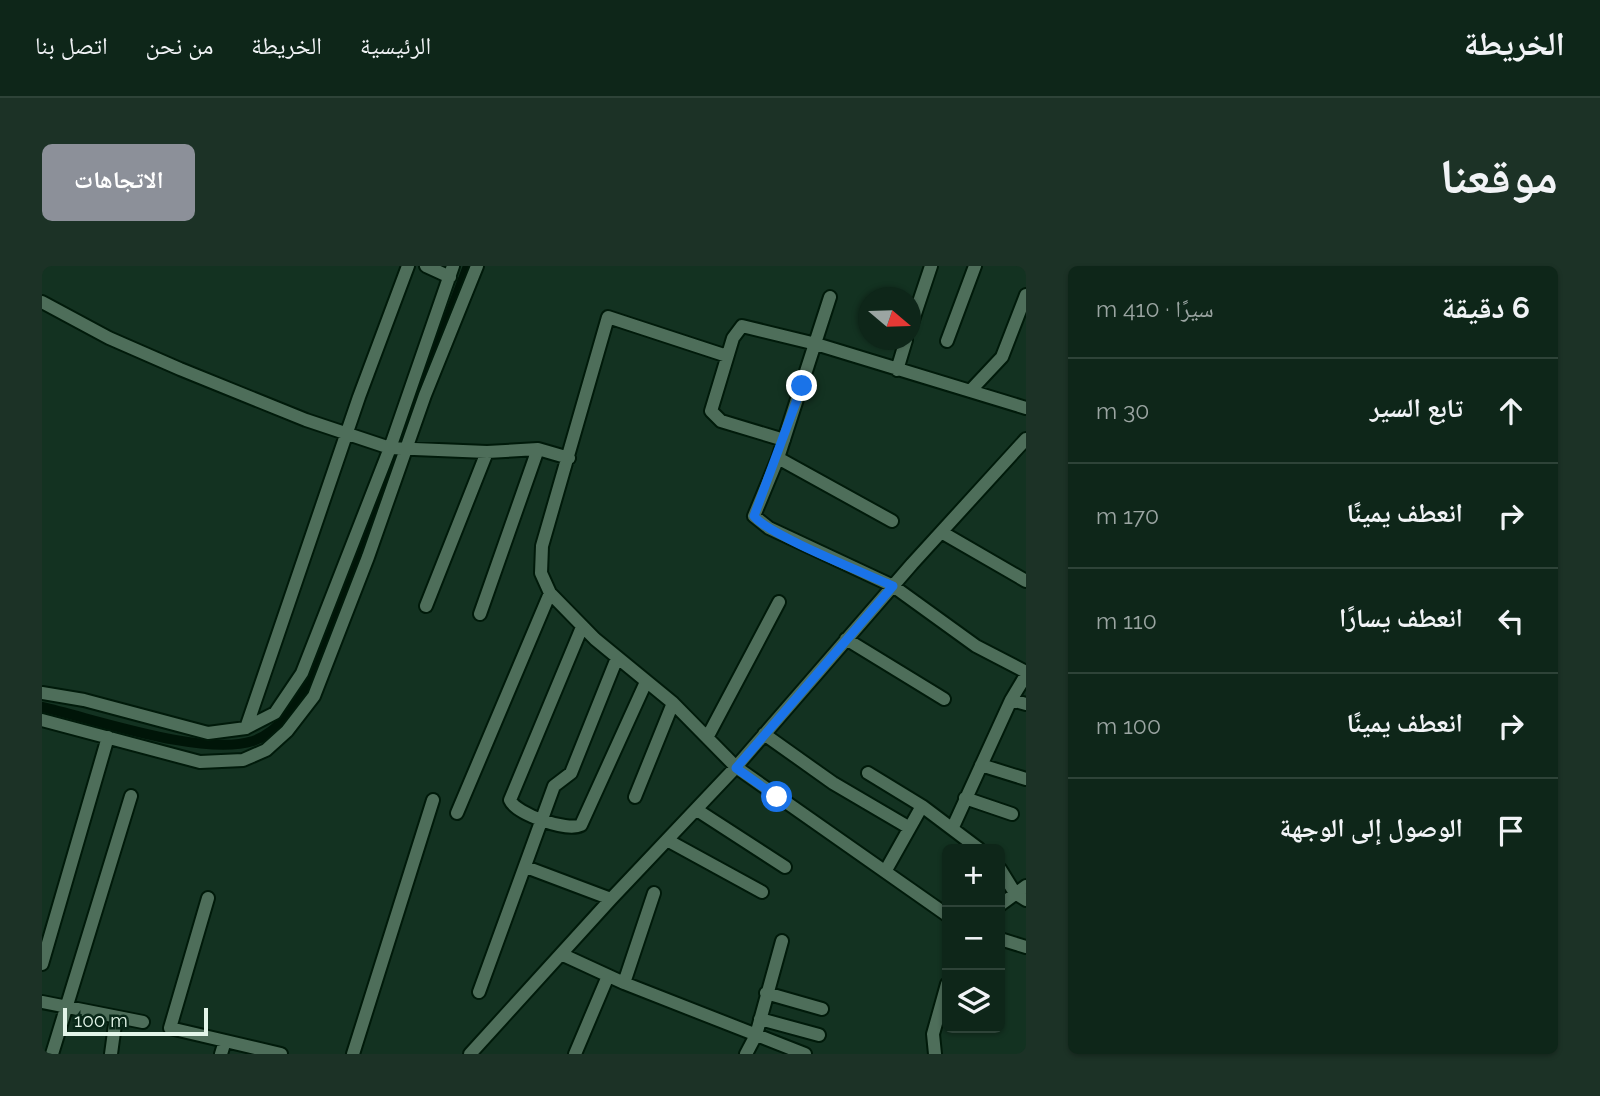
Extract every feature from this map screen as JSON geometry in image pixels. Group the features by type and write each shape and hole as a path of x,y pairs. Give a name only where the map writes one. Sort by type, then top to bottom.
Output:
{"street":[{"path":"246,728 408,266"},
{"path":"42,693 84,700 193,731 221,733 246,728 265,721 275,713 302,673 390,448 452,271 426,266"},
{"path":"42,720 200,762 243,760 266,750 287,730 314,696 477,266"},
{"path":"921,296 931,266"},
{"path":"947,341 975,266"},
{"path":"971,390 1002,357 1026,295"},
{"path":"830,297 778,458 754,516 755,519 828,557 893,586 976,646 1026,674 1011,699 953,827"},
{"path":"42,302 109,338 180,369 390,448 407,446 487,452 538,449 569,458"},
{"path":"727,356 608,317 540,559 541,573 550,593 582,627 673,703 708,736 736,768 827,834 886,870 942,911"},
{"path":"784,440 721,421 711,411 733,338 742,326 817,344 1026,408"},
{"path":"897,370 903,350"},
{"path":"470,1054 611,899 736,768 846,639 1026,439"},
{"path":"480,614 538,449"},
{"path":"426,606 487,452"},
{"path":"778,458 892,521"},
{"path":"943,533 1026,581"},
{"path":"457,813 550,593"},
{"path":"708,736 779,602"},
{"path":"582,627 510,800 518,808 569,828 578,827 583,822 646,681"},
{"path":"846,639 944,699"},
{"path":"479,992 555,783 573,768 617,658"},
{"path":"1011,699 1026,704"},
{"path":"635,797 673,703"},
{"path":"764,734 833,783 908,827"},
{"path":"42,964 108,737"},
{"path":"981,765 1026,779"},
{"path":"868,773 922,806 973,844"},
{"path":"52,1054 131,796"},
{"path":"965,798 1012,814"},
{"path":"353,1054 433,800"},
{"path":"886,870 922,806"},
{"path":"697,810 785,867"},
{"path":"667,840 762,892"},
{"path":"526,867 611,899"},
{"path":"1005,874 1022,893 1005,902"},
{"path":"624,983 654,893"},
{"path":"208,898 170,1028 279,1054"},
{"path":"746,1054 756,1035 765,993 782,941"},
{"path":"1005,941 1026,947"},
{"path":"561,954 624,983 756,1035 776,1050 805,1054"},
{"path":"575,1054 608,975"},
{"path":"765,993 822,1009"},
{"path":"42,1002 143,1023"},
{"path":"935,1054 933,1034 942,1002"},
{"path":"111,1054 116,1017"},
{"path":"760,1019 819,1035"},
{"path":"221,1054 225,1041"}],"waterway":[{"path":"42,707 149,734 206,744 232,745 253,741 271,732 278,725 292,710 308,685 468,266"}],"route":[{"path":"777,797 736,768 893,586 828,557 755,519 802,386"}]}
